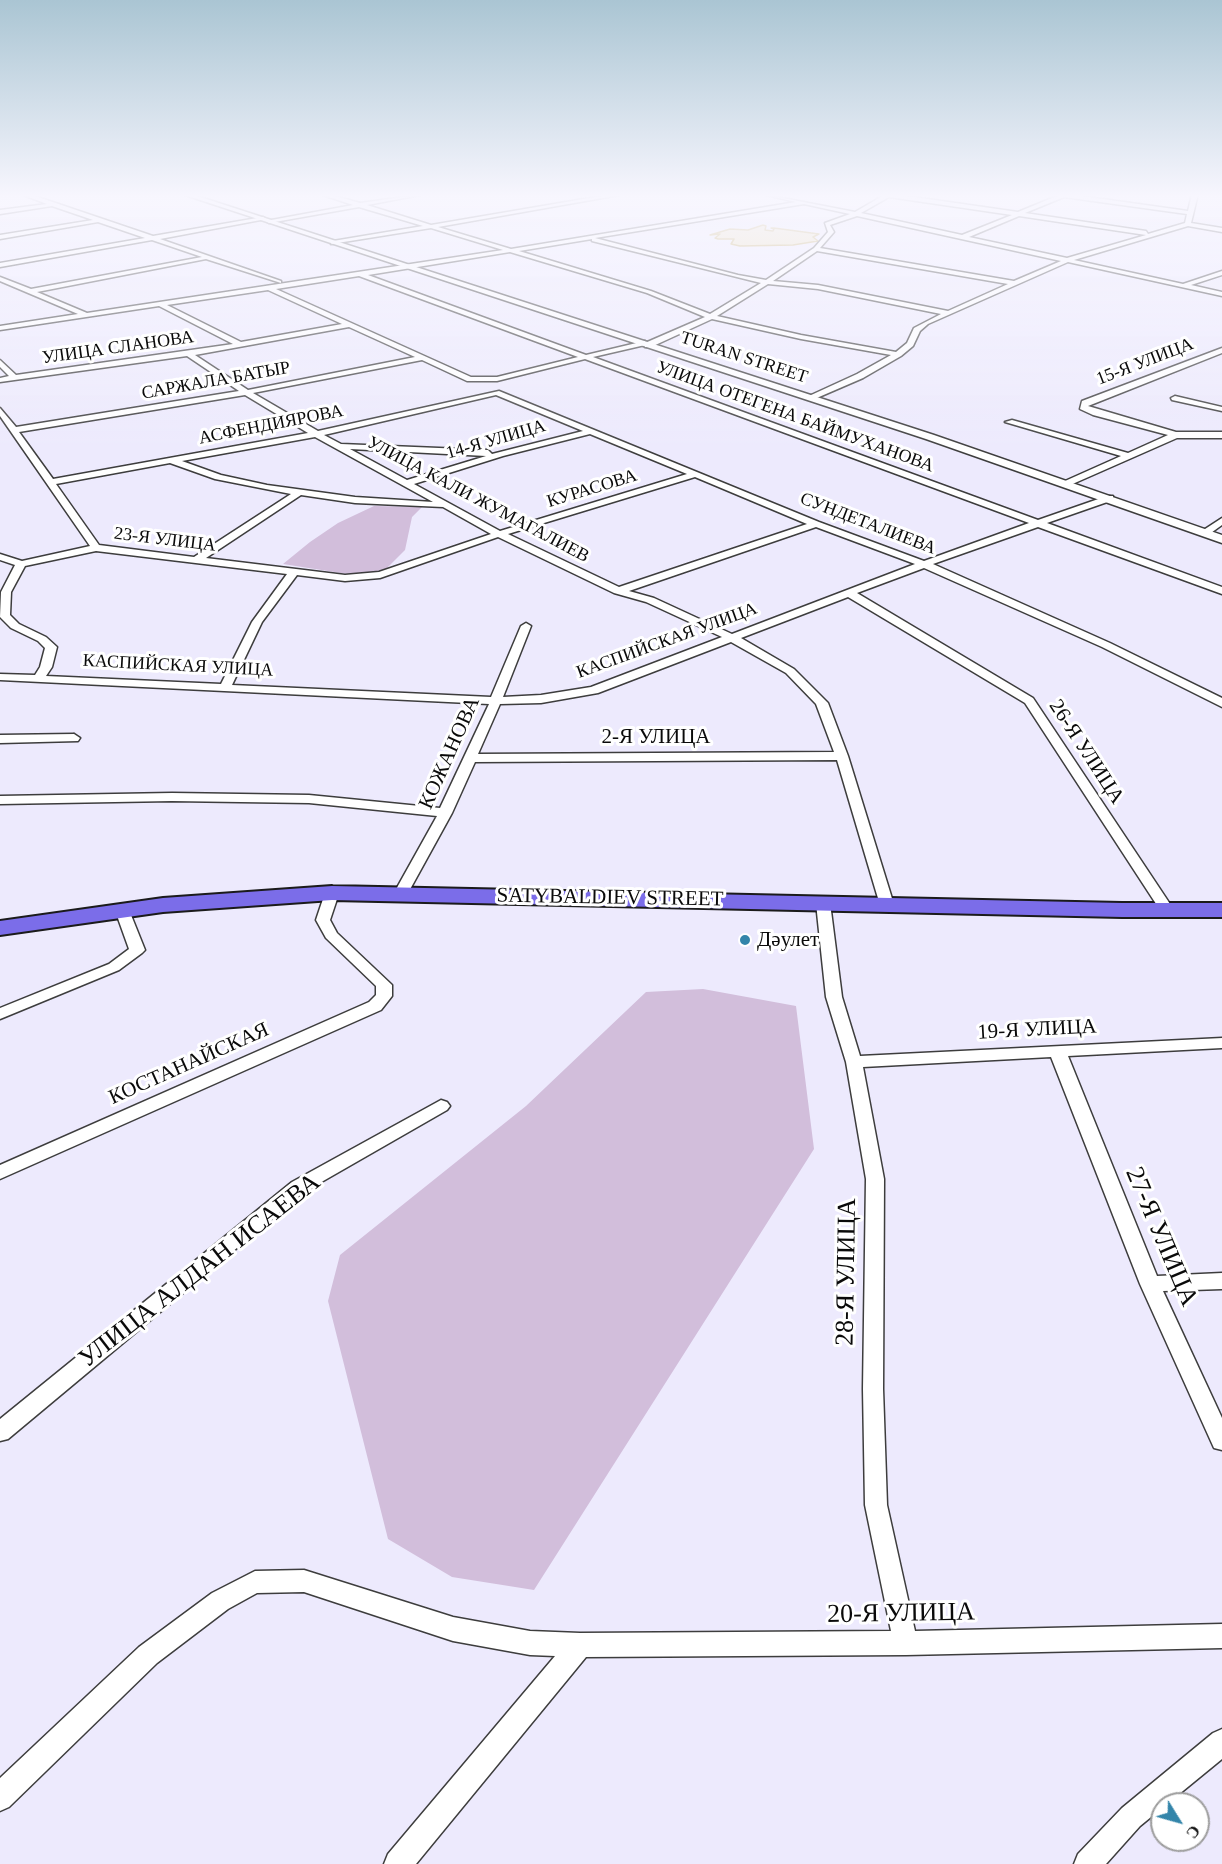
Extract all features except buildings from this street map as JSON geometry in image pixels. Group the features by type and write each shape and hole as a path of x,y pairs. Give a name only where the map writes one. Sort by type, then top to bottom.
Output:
{"main road":[{"name":"SATYBALDIEV STREET","path":"0,928 163,905 333,893 1222,910"}],"street":[{"path":"4,281 84,314"},
{"path":"28,292 86,281"},
{"path":"276,281 285,284"},
{"path":"0,328 305,281"},
{"name":"УЛИЦА ОТЕГЕНА БАЙМУХАНОВА","path":"379,281 1222,591"},
{"name":"TURAN STREET","path":"451,281 1068,483 1222,539"},
{"path":"613,281 711,316 801,337 898,354"},
{"path":"763,281 818,287 948,313"},
{"path":"996,281 1013,284"},
{"path":"812,398 860,376 898,354 910,344 917,330 948,313 1020,281"},
{"path":"1161,281 1222,294"},
{"path":"1183,286 1198,281"},
{"path":"267,286 347,325 470,379 485,380 645,344 711,316 767,282"},
{"path":"158,303 241,345"},
{"name":"УЛИЦА СЛАНОВА","path":"0,380 188,354 347,325"},
{"name":"15-Я УЛИЦА","path":"1176,435 1096,413 1083,407 1085,403 1222,350"},
{"name":"УЛИЦА КАЛИ ЖУМАГАЛИЕВ","path":"188,354 276,412 499,534 618,591 650,600 747,645 790,671 822,703 842,756 886,904"},
{"name":"САРЖАЛА БАТЫР","path":"14,430 248,392 422,358"},
{"path":"0,362 14,378"},
{"name":"АСФЕНДИЯРОВА","path":"51,483 317,434 496,393"},
{"name":"СУНДЕТАЛИЕВА","path":"496,393 816,524 924,564 1106,645 1222,703"},
{"path":"1175,398 1222,409"},
{"name":"23-Я УЛИЦА","path":"0,410 96,548 361,578"},
{"path":"1009,422 1126,455"},
{"name":"14-Я УЛИЦА","path":"408,483 500,454 592,431"},
{"path":"1068,483 1126,455 1176,435 1222,435"},
{"path":"340,446 500,454"},
{"path":"171,460 218,477 299,493 355,500 444,505"},
{"name":"КУРАСОВА","path":"361,578 380,575 499,534 696,474"},
{"path":"196,560 299,493"},
{"name":"КАСПИЙСКАЯ УЛИЦА","path":"0,676 496,701 541,699 594,690 924,564 1110,498"},
{"path":"1204,533 1222,521"},
{"path":"618,591 816,524"},
{"path":"0,557 21,564 96,548"},
{"path":"21,564 6,592 5,616 15,626 42,639 51,647 46,667 39,678"},
{"path":"225,687 257,622 294,572"},
{"name":"26-Я УЛИЦА","path":"849,593 1029,701 1167,910"},
{"name":"КОЖАНОВА","path":"401,893 445,813 471,758 526,626"},
{"path":"0,739 75,738"},
{"name":"2-Я УЛИЦА","path":"471,758 842,756"},
{"path":"0,800 172,797 309,799 445,813"},
{"name":"КОСТАНАЙСКАЯ","path":"0,1172 375,1006 384,996 384,985 331,935 323,920 333,893"},
{"name":"28-Я УЛИЦА","path":"823,903 834,997 854,1062 875,1179 873,1389 876,1505 906,1643"},
{"path":"0,1014 114,967 137,950 122,910"},
{"name":"19-Я УЛИЦА","path":"854,1062 1222,1044"},
{"name":"27-Я УЛИЦА","path":"1057,1051 1150,1284 1222,1441"},
{"name":"УЛИЦА АЛДАН ИСАЕВА","path":"0,1432 298,1187 441,1106"},
{"path":"1150,1284 1222,1281"},
{"name":"20-Я УЛИЦА","path":"1,1792 148,1655 220,1601 255,1582 304,1581 453,1629 530,1643 580,1646 906,1643 1222,1636"},
{"path":"398,1864 580,1646"},
{"path":"1088,1864 1131,1817 1222,1742"}],"shaded area":[{"path":"374,506 422,507 412,517 405,550 386,569 360,576 283,564 338,523"},
{"path":"703,989 796,1006 814,1149 534,1590 452,1577 388,1539 328,1301 340,1255 526,1106 646,992"}],"place":[{"name":"Дәулет","path":"745,940"}]}
